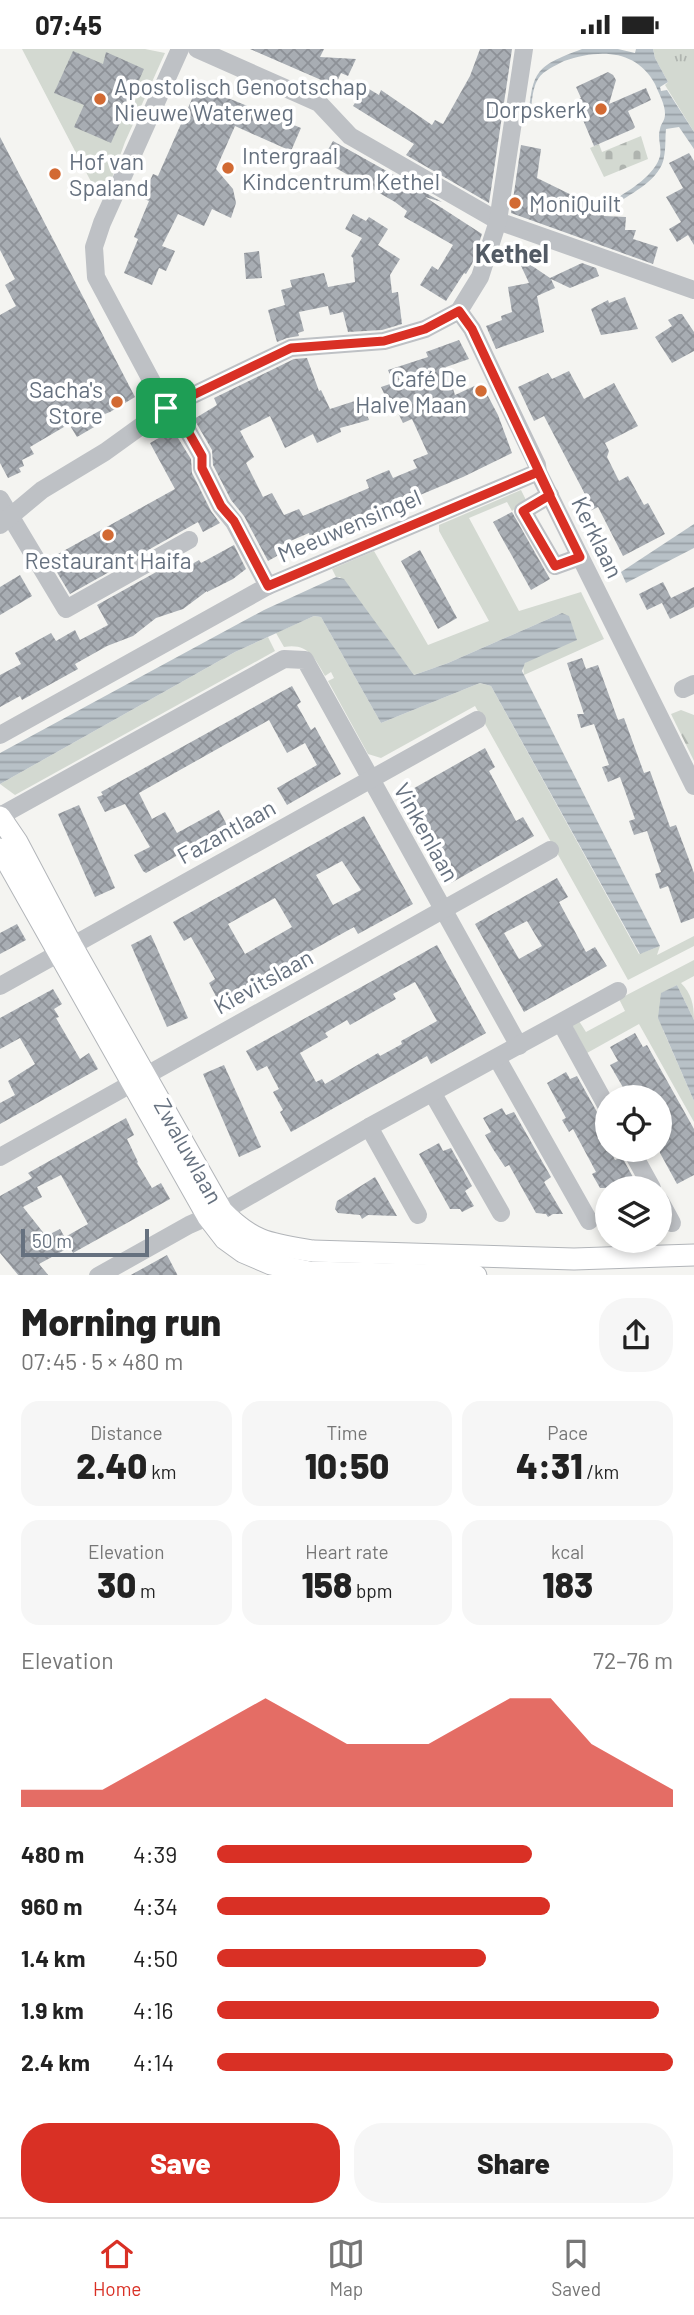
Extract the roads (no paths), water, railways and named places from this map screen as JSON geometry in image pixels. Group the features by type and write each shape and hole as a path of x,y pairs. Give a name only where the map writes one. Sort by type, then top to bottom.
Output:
{"main road":[{"name":"Zwaluwlaan","path":"0,816 17,842 65,949"},
{"name":"Zwaluwlaan","path":"0,849 65,949 215,1214 225,1239 243,1252 271,1264 309,1272 434,1275"},
{"name":"Zwaluwlaan","path":"215,1214 250,1236 270,1244 313,1251 575,1259 694,1255"}],"street":[{"path":"180,49 102,223 94,247 96,277 166,408 185,426 202,456 202,468 221,506 234,521 268,586"},
{"path":"197,49 319,103 351,136 498,221 694,290"},
{"path":"5,521 42,490 105,452 166,408 291,348 384,341 425,329 459,311 480,277 498,221 523,49"},
{"name":"Kerklaan","path":"459,311 472,329 538,472 694,786"},
{"name":"Meeuwensingel","path":"0,735 268,586 538,472"},
{"path":"550,495 523,511 555,566 580,557"},
{"path":"0,499 5,521 66,609 190,540"},
{"name":"Vinkenlaan","path":"0,816 284,659 305,660 519,1046"},
{"name":"Fazantlaan","path":"0,986 477,720"},
{"name":"Kievitslaan","path":"0,1157 550,850"},
{"path":"107,1273 618,991"},
{"path":"561,1023 595,1085"},
{"path":"497,1058 589,1221"},
{"path":"433,1094 501,1213"},
{"path":"369,1127 418,1215"}],"place":[{"name":"Apostolisch Genootschap Nieuwe Waterweg","path":"100,99"},
{"name":"Dorpskerk","path":"601,109"},
{"name":"Intergraal Kindcentrum Kethel","path":"228,168"},
{"name":"Hof van Spaland","path":"55,174"},
{"name":"MoniQuilt","path":"515,203"},
{"name":"Café De Halve Maan","path":"481,391"},
{"name":"Sacha's Store","path":"117,402"},
{"name":"Restaurant Haifa","path":"108,535"}],"district":[{"name":"Kethel","path":"512,252"}]}
